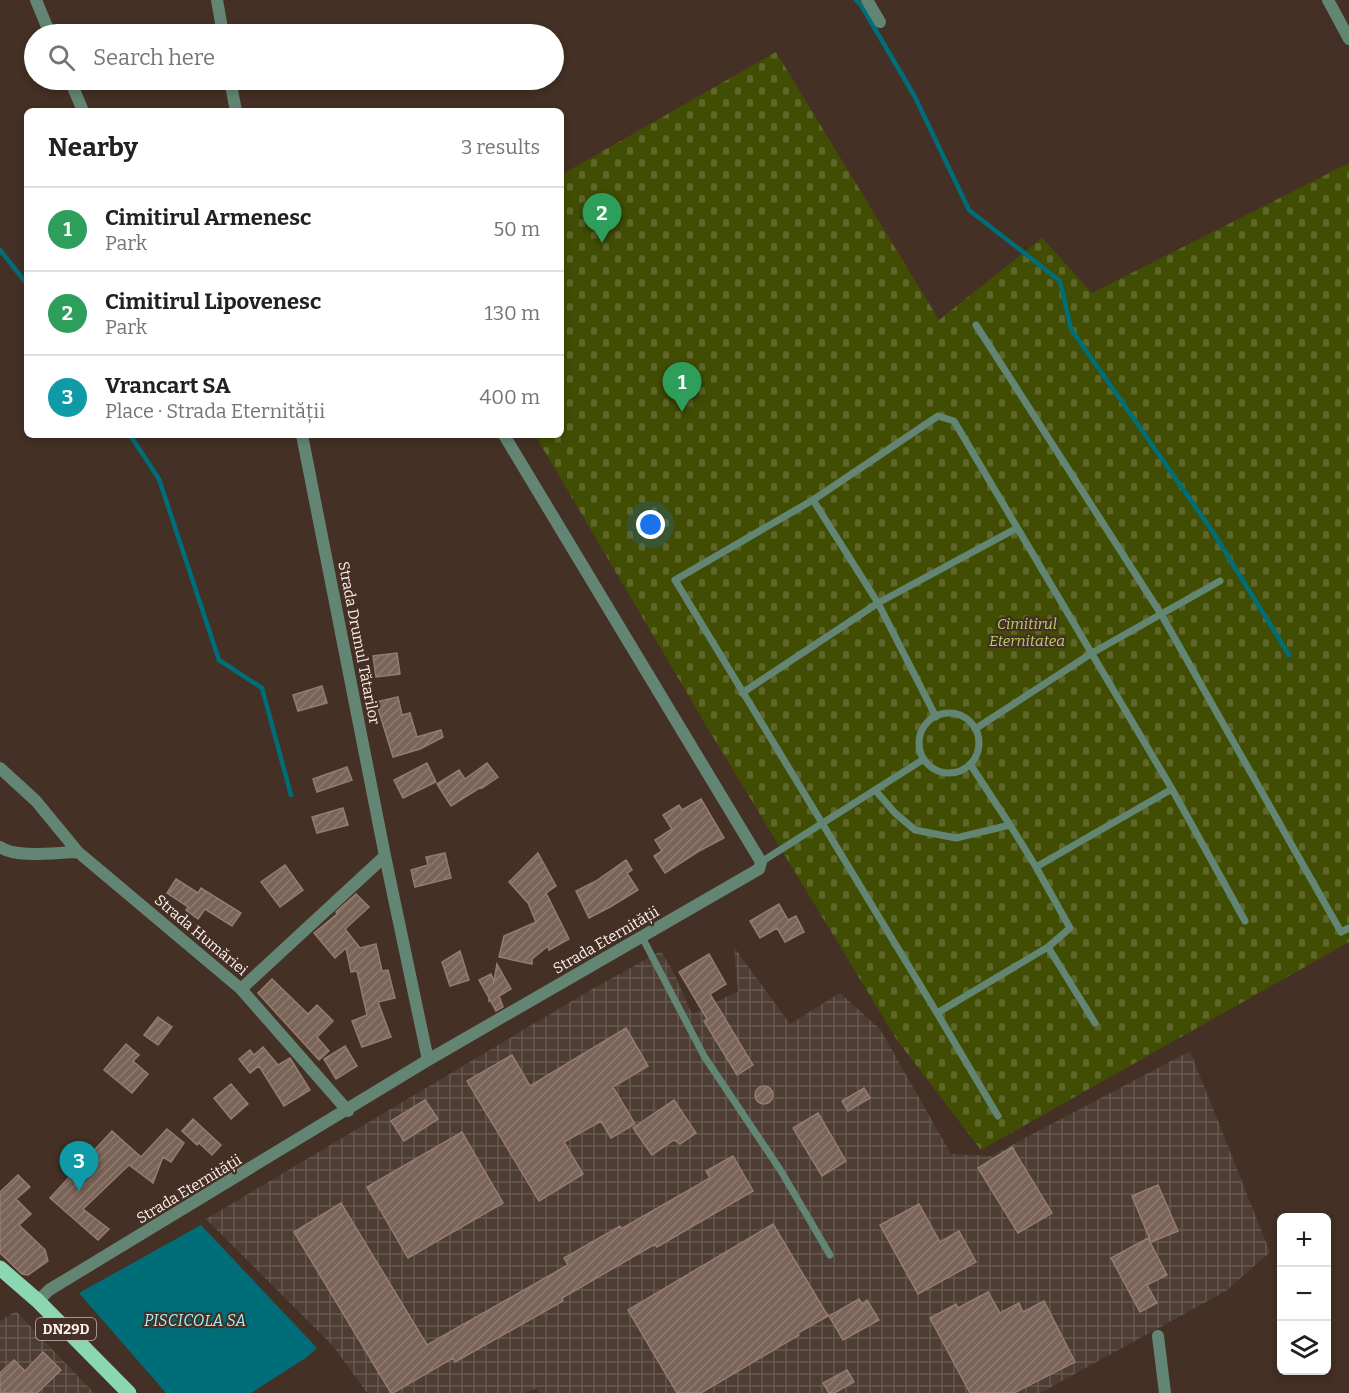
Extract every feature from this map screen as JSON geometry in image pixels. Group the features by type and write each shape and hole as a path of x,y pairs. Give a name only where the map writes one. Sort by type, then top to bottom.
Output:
{"main road":[{"name":"DN29D","path":"0,1268 38,1301 129,1393"}],"street":[{"path":"36,0 46,24"},
{"path":"217,0 221,24"},
{"path":"867,0 880,21"},
{"path":"1328,0 1349,39"},
{"path":"74,90 82,108"},
{"path":"233,90 236,108"},
{"name":"Strada Drumul Tătarilor","path":"303,438 428,1060"},
{"path":"506,438 761,862"},
{"name":"Strada Humăriei","path":"0,768 36,801 78,852 241,988 348,1111"},
{"path":"0,847 5,851 20,853 78,852"},
{"path":"241,988 386,856"},
{"name":"Strada Eternității","path":"38,1301 49,1290 348,1111 428,1060 753,872 759,868 761,862"},
{"path":"1158,1336 1165,1393"}],"lane":[{"path":"976,325 1161,614 1341,932 1349,928"},
{"path":"998,1116 675,580 813,500 938,416 954,421 1172,789 1245,921"},
{"path":"813,500 878,603 936,717"},
{"path":"742,693 878,603 1017,528"},
{"path":"975,729 1092,653 1220,581"},
{"path":"950,713 960,716 969,721 975,729 978,747 976,756 970,764 953,773 943,772 934,769 924,759 919,746 920,735 924,726 936,717 950,713"},
{"path":"761,862 924,759"},
{"path":"937,1013 1048,947 1070,928 1036,867 970,764"},
{"path":"1036,867 1172,789"},
{"path":"875,790 895,813 915,830 956,838 1010,825"},
{"path":"642,937 704,1056 781,1171 830,1255"},
{"path":"1048,947 1095,1023"}],"shaded area":[{"path":"734,947 790,1024 840,993 880,1029 951,1154 991,1156 1190,1051 1270,1252 1226,1291 1040,1393 539,1393 536,1389 524,1393 367,1393 333,1346 206,1219 587,992 661,951 674,973 692,1014 738,991"},
{"path":"16,1311 94,1393 0,1393 0,1321"}],"green space":[{"name":"Cimitirul Eternitatea","path":"776,52 939,320 1042,238 1092,293 1349,163 1349,942 981,1150 897,1040 710,732 537,438 564,438 564,173"}],"water":[{"name":"PISCICOLA SA","path":"201,1225 317,1348 307,1357 251,1393 166,1393 79,1293"}],"building":[{"path":"397,653 400,674 376,677 373,656"},
{"path":"322,686 327,703 298,711 293,695"},
{"path":"398,697 402,715 410,713 417,737 441,730 443,737 420,749 393,757 376,702"},
{"path":"427,763 436,782 403,798 394,780"},
{"path":"487,763 498,777 451,806 437,784 459,770 465,779"},
{"path":"347,767 352,780 317,792 313,779"},
{"path":"701,799 724,838 665,873 654,856 662,851 655,840 672,829 663,815 679,805 682,810"},
{"path":"343,808 348,825 317,833 312,817"},
{"path":"445,853 451,878 415,887 411,870 428,865 426,857"},
{"path":"538,853 556,886 546,893 569,939 549,950 548,946 532,959 532,964 499,957 504,936 536,922 528,903 509,882"},
{"path":"626,860 632,870 627,873 638,890 589,918 576,891 596,881"},
{"path":"285,865 303,890 280,907 261,882"},
{"path":"176,879 198,893 201,888 241,913 232,926 205,909 198,919 186,910 188,907 167,893"},
{"path":"356,894 369,907 345,929 360,948 376,944 382,971 388,970 395,998 378,1002 391,1037 362,1047 352,1021 367,1015 357,971 351,972 346,948 335,958 314,933"},
{"path":"779,904 788,920 796,916 804,932 785,942 777,928 760,938 750,921"},
{"path":"460,951 469,980 450,986 442,962"},
{"path":"709,954 726,984 710,994 753,1065 737,1075 704,1021 707,1019 679,972"},
{"path":"497,964 511,989 499,996 503,1007 496,1011 479,980 491,974 494,981"},
{"path":"272,979 308,1014 317,1005 333,1021 317,1037 329,1051 319,1060 258,993"},
{"path":"158,1017 172,1027 158,1045 144,1035"},
{"path":"626,1028 648,1066 613,1087 635,1124 611,1138 601,1121 564,1142 583,1174 539,1201 467,1081 512,1055 530,1086"},
{"path":"126,1044 139,1055 133,1061 148,1074 132,1093 104,1070"},
{"path":"345,1046 357,1066 336,1079 324,1059"},
{"path":"263,1047 278,1065 290,1058 310,1090 284,1106 259,1066 250,1073 239,1059 250,1050 254,1055"},
{"path":"231,1084 248,1104 231,1119 214,1098"},
{"path":"764,1086 770,1089 773,1095 770,1101 764,1104 758,1101 755,1095 758,1089"},
{"path":"864,1088 870,1098 848,1111 842,1101"},
{"path":"425,1100 438,1119 404,1141 391,1121"},
{"path":"674,1100 696,1133 680,1144 674,1140 652,1155 633,1128"},
{"path":"818,1113 846,1161 822,1176 793,1128"},
{"path":"193,1119 221,1145 212,1155 182,1131"},
{"path":"167,1129 184,1143 171,1162 163,1157 153,1183 129,1165 83,1209 109,1229 98,1240 50,1198 112,1131 141,1157"},
{"path":"462,1132 503,1203 408,1258 367,1187"},
{"path":"1012,1147 1052,1213 1018,1233 978,1168"},
{"path":"733,1156 753,1191 657,1247 655,1244 562,1298 563,1301 455,1362 453,1358 393,1393 294,1232 341,1203 427,1345 568,1265 564,1258 620,1226 621,1229 710,1178 706,1171"},
{"path":"18,1175 30,1187 16,1199 31,1214 19,1225 45,1250 48,1261 28,1275 22,1274 0,1253 0,1192"},
{"path":"1158,1185 1178,1231 1151,1242 1132,1196"},
{"path":"919,1204 940,1242 959,1231 976,1262 918,1294 880,1225"},
{"path":"773,1224 828,1316 701,1393 677,1393 628,1310"},
{"path":"1148,1238 1167,1275 1147,1285 1157,1303 1140,1312 1111,1258"},
{"path":"988,1292 1000,1313 1019,1303 1023,1312 1044,1301 1075,1362 1014,1393 970,1393 930,1318 956,1304 958,1308"},
{"path":"859,1299 862,1304 867,1300 879,1320 843,1340 829,1316"},
{"path":"43,1352 61,1370 37,1393 0,1393 0,1373 14,1360 25,1371"},
{"path":"847,1370 854,1382 834,1393 829,1393 823,1383"}],"waterway":[{"path":"856,0 915,97 969,210 1060,281 1071,329 1213,532 1289,655"},
{"path":"0,250 24,280"},
{"path":"132,438 159,479 219,660 262,688 291,795"}],"place":[{"name":"Cimitirul Lipovenesc","path":"602,243"},
{"name":"Cimitirul Armenesc","path":"682,412"},
{"name":"Vrancart SA","path":"79,1191"}]}
